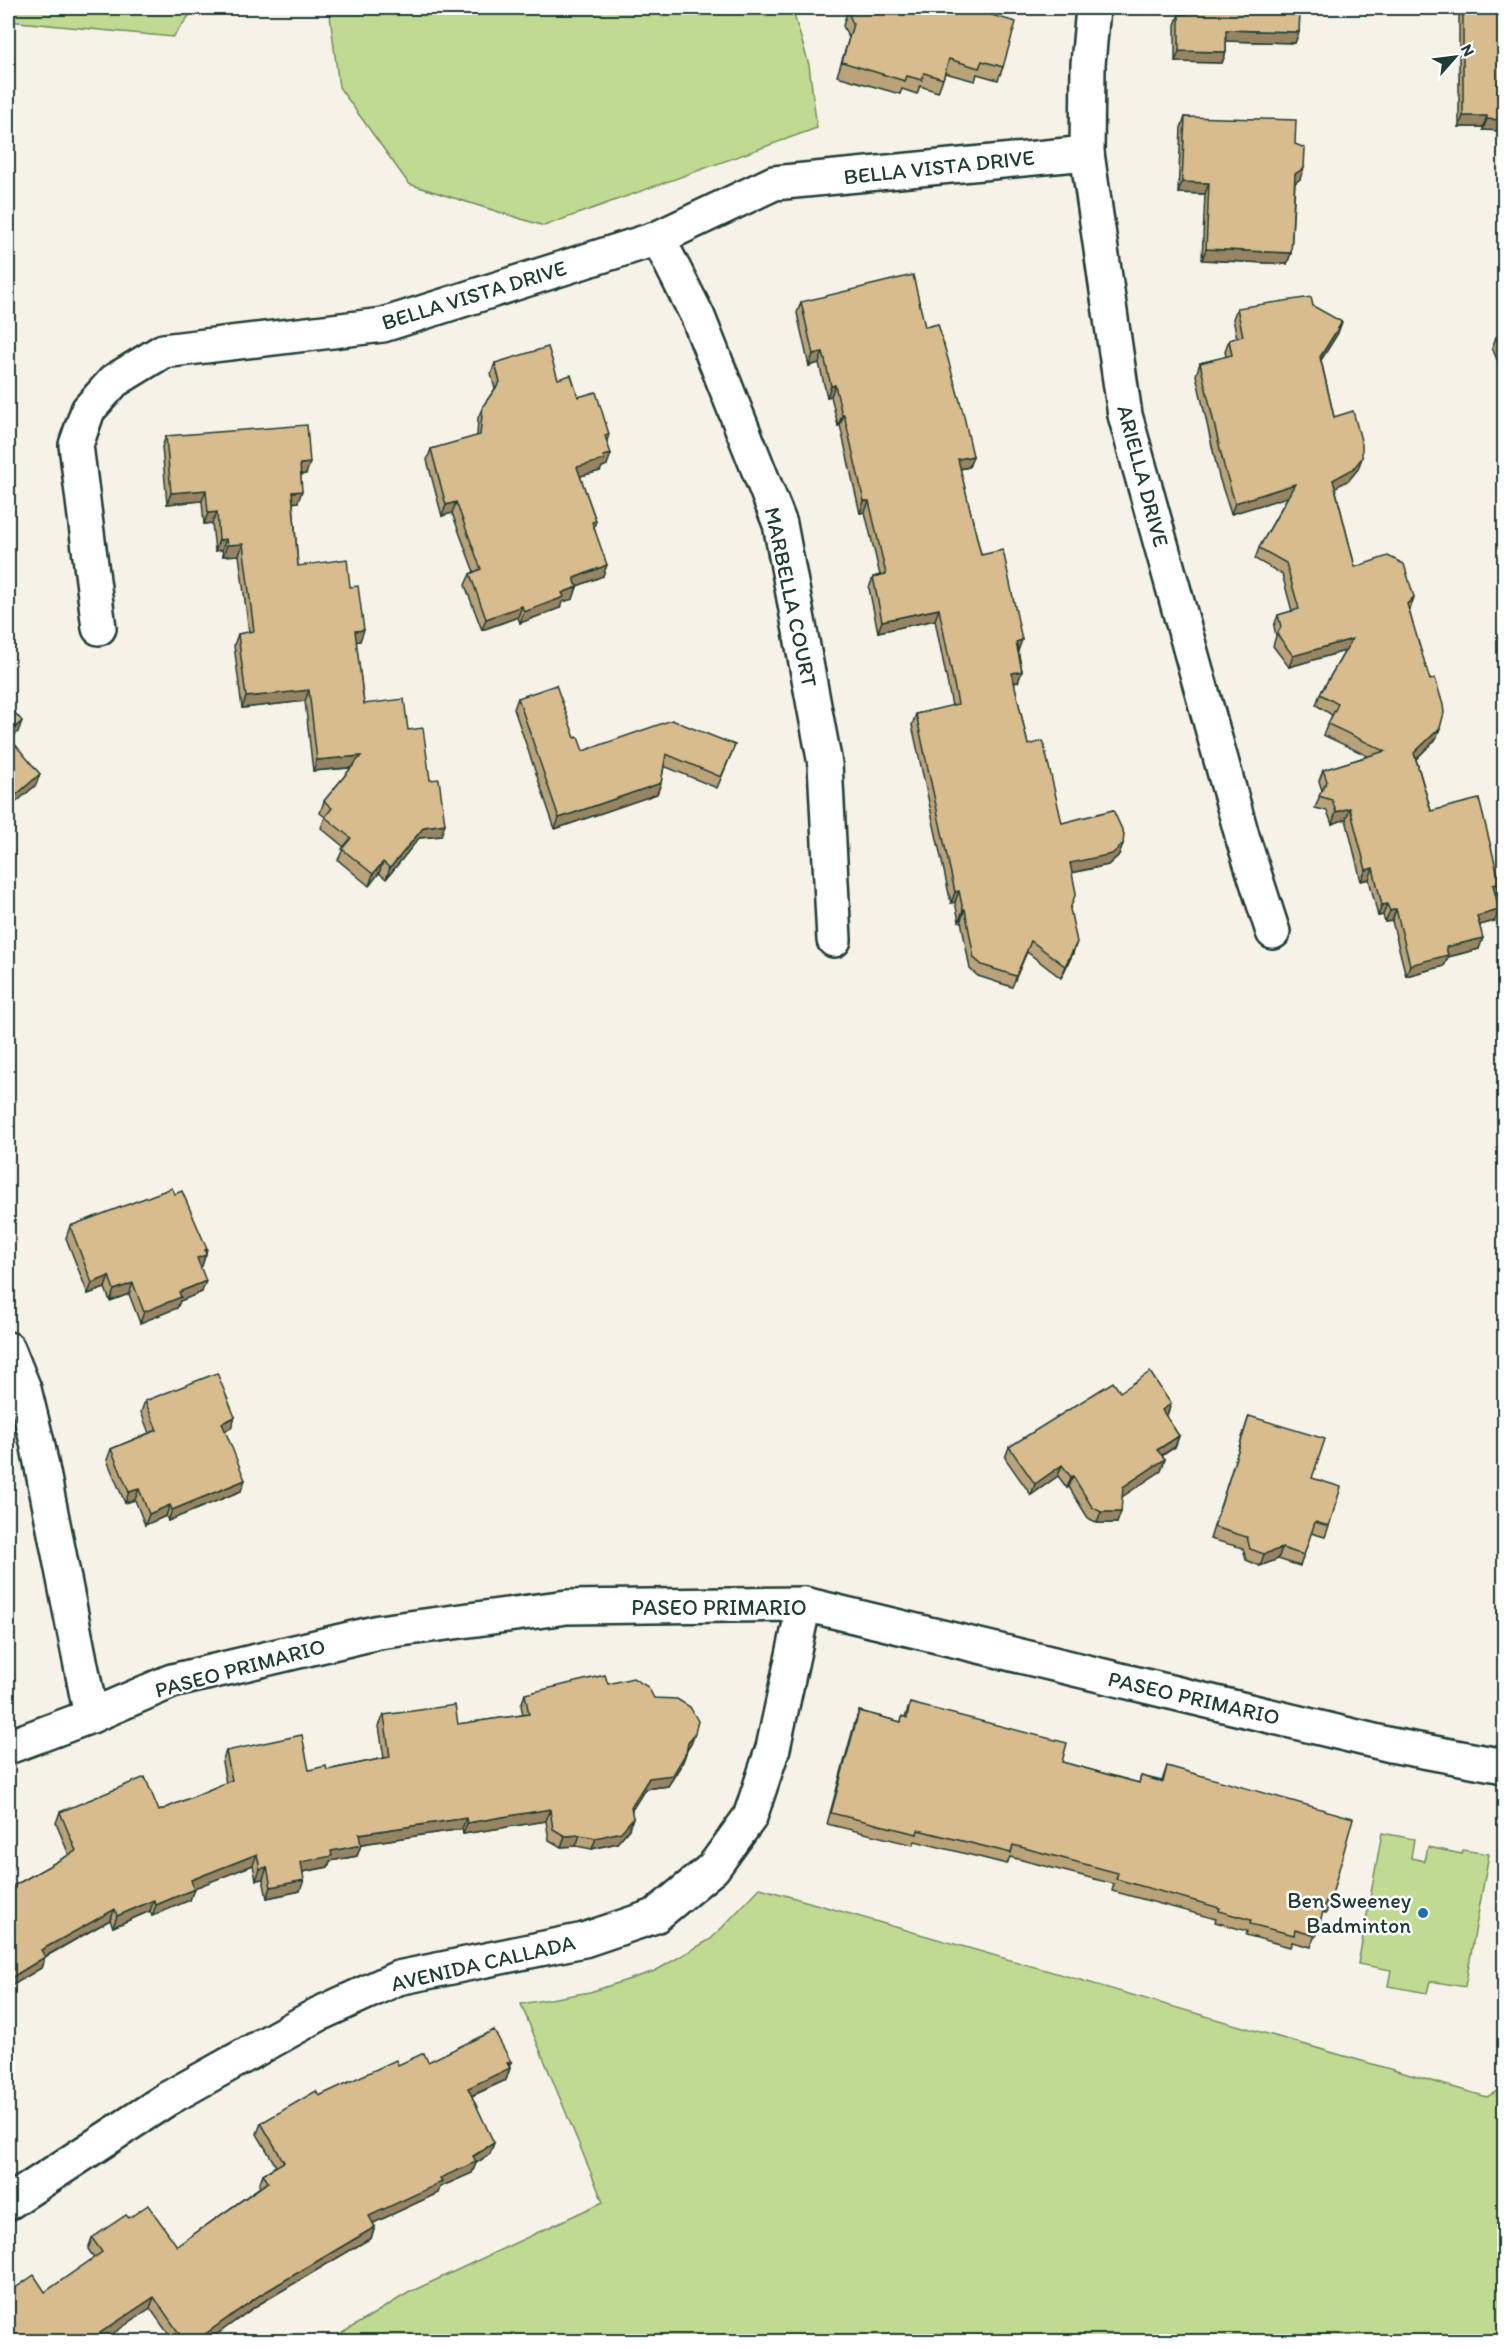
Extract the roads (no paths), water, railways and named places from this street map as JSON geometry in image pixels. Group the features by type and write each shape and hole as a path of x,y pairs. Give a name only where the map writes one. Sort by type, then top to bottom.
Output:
{"street":[{"name":"ARIELLA DRIVE","path":"1093,8 1088,64 1087,153 1125,415 1240,828 1273,932"},
{"name":"BELLA VISTA DRIVE","path":"99,628 76,445 88,410 114,381 163,351 383,325 658,238 774,183 1087,153"},
{"name":"MARBELLA COURT","path":"658,238 698,317 780,524 825,764 834,940"},
{"path":"8,1349 24,1389 37,1442 91,1716"},
{"name":"PASEO PRIMARIO","path":"8,1747 172,1682 379,1632 567,1607 804,1604 1391,1745 1504,1766"},
{"name":"AVENIDA CALLADA","path":"8,2203 167,2098 319,2014 398,1978 584,1940 655,1916 713,1868 750,1817 773,1748 804,1604"}],"place":[{"name":"Ben Sweeney Badminton","path":"1423,1913"}]}
